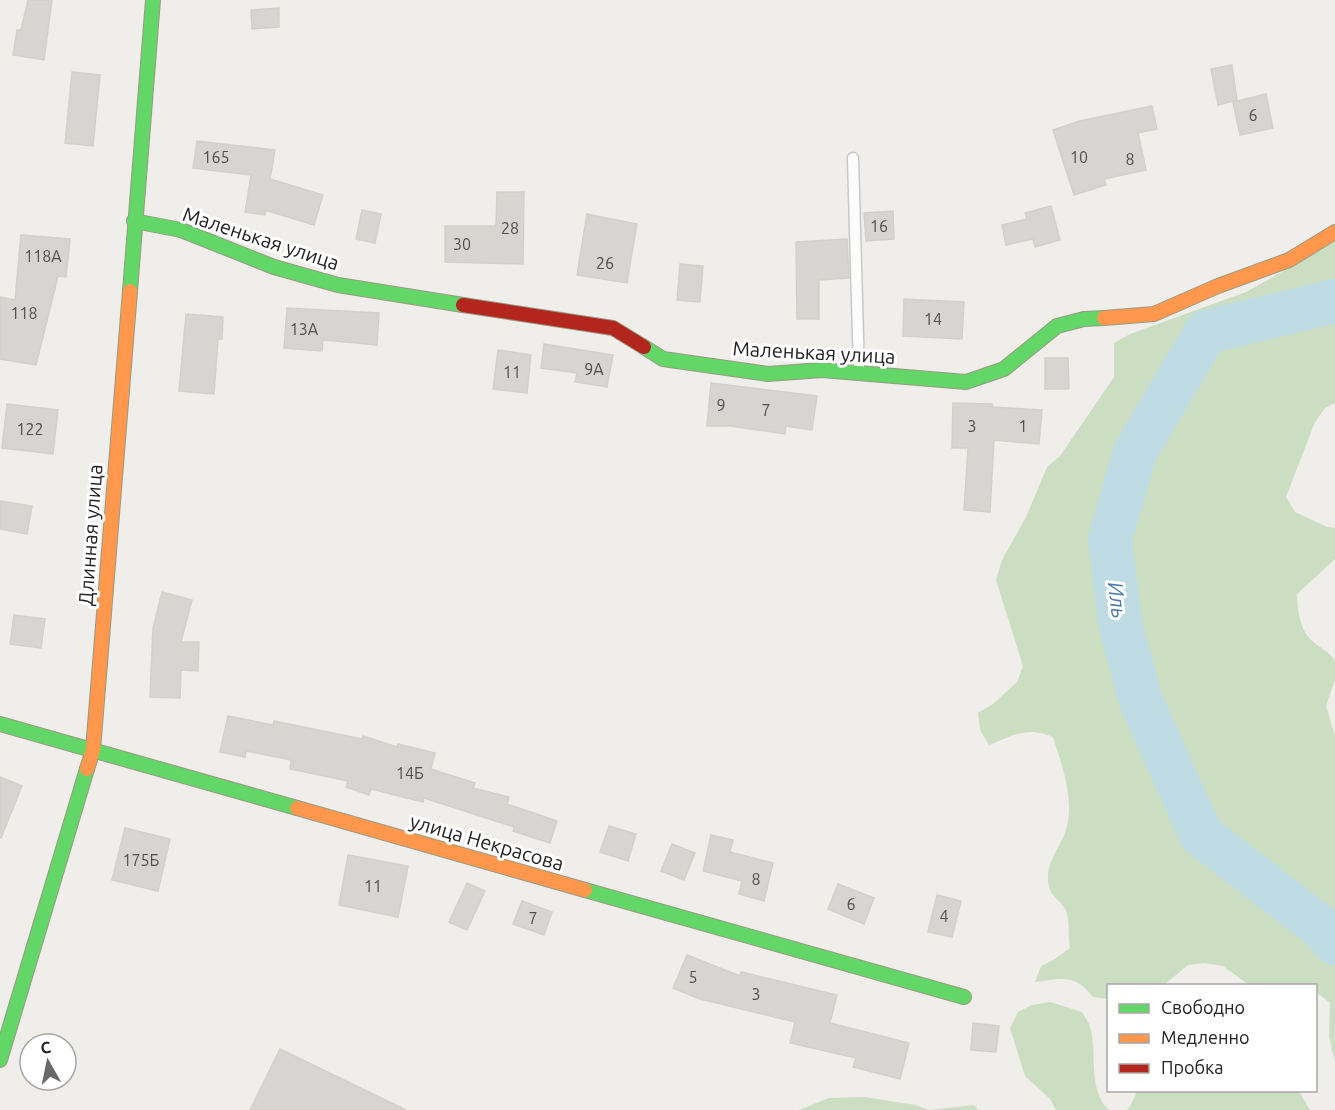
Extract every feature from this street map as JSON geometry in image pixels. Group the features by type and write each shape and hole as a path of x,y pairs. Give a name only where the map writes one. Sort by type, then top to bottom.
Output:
{"street":[{"name":"Длинная улица","path":"0,1060 93,750 153,0"},
{"name":"Маленькая улица","path":"134,221 181,230 274,267 338,285 612,328 663,359 768,374 822,369 966,382 1004,369 1057,326 1084,319 1154,314 1218,286 1289,260 1335,232"},
{"name":"улица Некрасова","path":"0,724 964,997"}],"lane":[{"path":"853,158 860,373"}],"green space":[{"path":"1335,242 1335,403 1325,408 1315,422 1286,497 1295,512 1327,527 1335,528 1335,559 1297,594 1303,629 1313,642 1330,654 1335,661 1335,680 1326,706 1335,735 1335,1063 1329,1036 1330,1003 1317,993 1317,984 1248,984 1223,966 1205,963 1188,965 1165,984 1107,984 1107,999 1093,997 1079,984 1067,979 1035,982 1041,966 1070,948 1066,911 1053,895 1048,880 1051,861 1065,833 1068,821 1066,784 1053,737 1028,732 989,745 980,730 978,713 993,704 1017,682 1023,666 996,580 1002,560 1026,517 1047,467 1060,456 1114,377 1114,343 1130,334 1246,292"},
{"path":"1050,1002 1082,1012 1088,1022 1092,1034 1095,1080 1102,1101 1109,1110 1056,1110 1050,1099 1025,1076 1010,1028 1018,1012 1032,1005"},
{"path":"1137,1092 1300,1092 1310,1110 1126,1110 1130,1107"},
{"path":"865,1097 915,1105 929,1110 799,1110 829,1098"},
{"path":"974,1105 978,1110 929,1110"}],"building":[{"path":"28,0 52,0 44,60 13,55 17,30 21,30"},
{"path":"279,8 279,27 252,29 251,10"},
{"path":"1232,65 1237,100 1218,105 1211,69"},
{"path":"72,72 100,75 93,146 65,143"},
{"path":"1266,94 1273,128 1240,135 1233,102"},
{"path":"1152,106 1157,129 1138,133 1146,170 1104,179 1106,185 1074,195 1053,130 1080,121"},
{"path":"197,141 275,150 270,179 323,195 314,225 265,210 265,215 245,212 251,175 193,168"},
{"path":"497,192 524,192 523,264 445,262 445,226 496,226"},
{"path":"1051,206 1060,240 1035,247 1033,239 1006,245 1002,225 1027,219 1025,213"},
{"path":"362,210 381,214 375,243 356,239"},
{"path":"893,211 894,239 866,241 864,213"},
{"path":"587,214 637,224 627,283 577,275"},
{"path":"21,235 70,239 66,277 58,276 36,365 0,359 0,297 15,300"},
{"path":"847,239 849,278 819,280 819,319 797,319 796,242"},
{"path":"680,264 703,266 700,302 677,300"},
{"path":"904,299 964,302 962,339 903,336"},
{"path":"287,308 379,313 377,345 323,340 322,351 284,348"},
{"path":"186,314 223,317 222,339 218,339 214,394 179,391"},
{"path":"544,344 613,355 607,387 575,382 577,373 541,368"},
{"path":"498,350 531,355 527,393 493,389"},
{"path":"1045,358 1068,358 1069,389 1045,389"},
{"path":"711,383 817,396 812,430 786,426 785,434 731,426 707,426"},
{"path":"953,403 992,404 992,407 1042,410 1039,444 994,440 990,512 964,510 968,448 952,448"},
{"path":"7,404 58,410 53,454 2,448"},
{"path":"0,501 32,506 27,534 0,529"},
{"path":"162,592 192,600 181,642 199,642 198,671 181,670 180,698 150,697 153,628"},
{"path":"14,615 45,619 41,648 10,644"},
{"path":"228,716 273,725 274,721 362,739 363,736 397,747 398,744 435,753 431,769 475,783 473,788 509,797 507,804 557,821 550,843 513,831 514,827 424,798 423,802 371,789 369,795 346,787 348,781 290,769 291,760 246,751 245,757 220,752"},
{"path":"0,777 22,786 1,838 0,838"},
{"path":"609,826 636,834 628,861 600,852"},
{"path":"125,828 170,839 158,891 112,880"},
{"path":"711,835 733,840 730,852 773,863 764,901 739,894 742,881 703,871"},
{"path":"672,844 695,853 684,880 661,871"},
{"path":"348,855 408,866 398,917 339,905"},
{"path":"467,883 485,891 467,930 449,922"},
{"path":"838,884 874,898 864,924 828,909"},
{"path":"937,895 961,901 952,937 928,932"},
{"path":"522,901 552,912 544,935 513,924"},
{"path":"687,955 740,976 741,972 837,995 830,1023 909,1043 900,1079 853,1067 856,1058 790,1043 795,1022 700,999 673,988"},
{"path":"973,1023 999,1026 996,1052 971,1050"},
{"path":"280,1049 406,1110 250,1110"}],"waterway":[{"name":"Иль","path":"1335,301 1206,332 1135,452 1110,540 1121,628 1141,701 1201,835 1322,928 1335,943"}],"traffic: fast":[{"path":"130,291 153,0"},
{"path":"134,221 181,230 274,267 338,285 463,305"},
{"path":"644,347 663,359 768,374 822,370 966,382 1004,369 1057,326 1084,319 1104,318"},
{"path":"0,724 297,808"},
{"path":"0,1060 87,769"},
{"path":"585,890 964,997"}],"traffic: slow":[{"path":"1104,318 1154,314 1218,286 1289,260 1335,232"},
{"path":"87,769 93,750 130,291"},
{"path":"297,808 585,890"}],"traffic: jam":[{"path":"463,305 613,328 644,347"}]}
